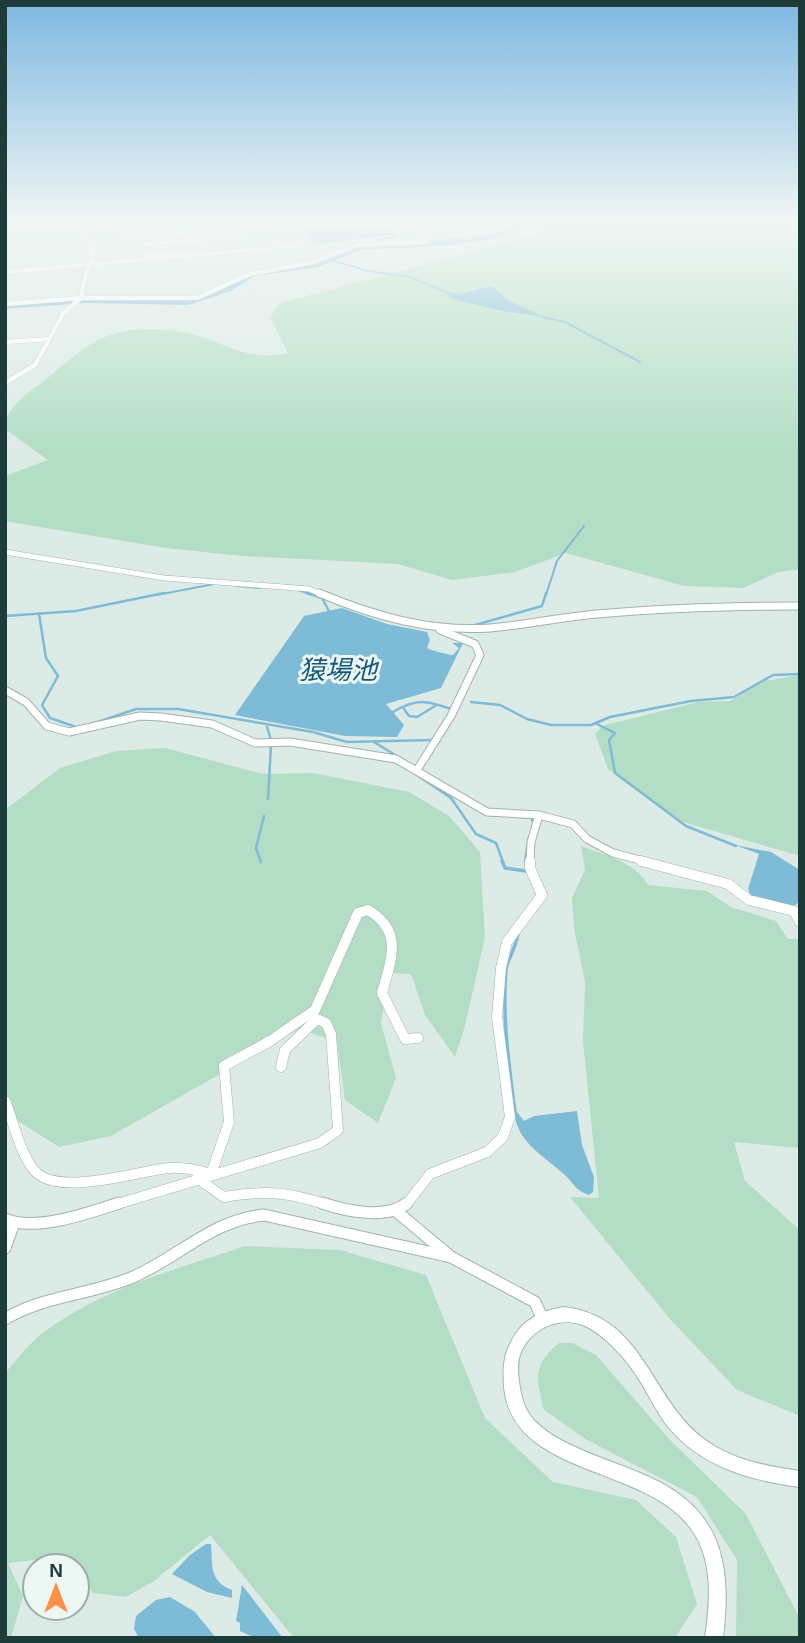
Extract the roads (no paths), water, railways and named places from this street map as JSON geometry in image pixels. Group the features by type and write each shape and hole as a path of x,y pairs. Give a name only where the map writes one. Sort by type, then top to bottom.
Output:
{"street":[{"path":"5,304 157,299"},
{"path":"5,383 35,365 63,314 79,300"},
{"path":"5,342 50,338"},
{"path":"5,552 164,578 309,589 375,616 433,627 489,628 595,614 724,606 800,606"},
{"path":"413,768 454,710 481,652 475,644 433,627"},
{"path":"5,690 26,702 47,726 69,733 140,716 161,717 212,724 255,743 290,742 370,753 413,768 487,812 539,815 573,824 587,839 613,853 728,884 749,900 794,911 800,922"},
{"path":"197,1178 224,1198 260,1191 292,1193 345,1211 396,1211 406,1205 417,1187 430,1174 487,1152 503,1136 510,1117 497,1017 501,968 507,942 542,895 530,867 531,842 539,815"},
{"path":"211,1174 229,1122 224,1066 271,1041 316,1010 358,913 368,910 380,917 391,932 392,956 382,993 405,1039 418,1038"},
{"path":"5,1248 10,1221 70,1220 197,1178 320,1143 338,1130 331,1034 326,1023 317,1019 285,1050 281,1067"},
{"path":"5,1101 27,1157 37,1173 51,1180 76,1182 127,1173 199,1167 211,1174"},
{"path":"396,1211 402,1220 436,1240 451,1257"},
{"path":"5,1318 23,1306 45,1297 117,1283 135,1276 224,1224 245,1215 264,1215 451,1257 535,1302 543,1320"},
{"path":"713,1638 719,1581 696,1520 652,1486 550,1445 529,1427 514,1408 509,1376 514,1344 543,1320 574,1315 608,1331 630,1354 672,1419 711,1456 764,1475 800,1479"}],"water":[{"path":"452,299 506,299 544,317 502,311"},
{"name":"猿場池","path":"342,608 387,624 427,632 430,640 427,648 435,651 453,655 459,648 452,643 463,643 441,688 386,704 404,725 397,737 345,736 235,715 304,616"},
{"path":"735,845 771,852 800,870 800,901 792,908 752,899 748,889 759,854"},
{"path":"514,1108 524,1121 534,1116 577,1111 582,1145 594,1177 593,1192 589,1195 578,1189 531,1146 519,1130"},
{"path":"206,1544 211,1544 215,1577 232,1590 232,1598 207,1592 172,1574 190,1555"},
{"path":"242,1585 283,1638 255,1638 240,1631 240,1623 236,1621"},
{"path":"170,1597 195,1612 216,1638 139,1638 134,1629 136,1616 156,1600"}],"waterway":[{"path":"5,306 86,300 188,302 198,299"},
{"path":"542,317 565,322 640,362"},
{"path":"546,595 557,561 584,526"},
{"path":"157,595 214,584"},
{"path":"238,586 260,588"},
{"path":"298,590 312,595"},
{"path":"5,616 76,611 164,593"},
{"path":"307,593 322,598 330,613"},
{"path":"475,625 542,606 546,593"},
{"path":"39,614 46,658 58,676 42,705 50,718 76,727"},
{"path":"595,723 610,717 691,701 734,697 773,675 800,674"},
{"path":"393,712 416,702 437,704 454,710"},
{"path":"471,702 500,705 527,719 551,725 595,723"},
{"path":"404,709 409,716 417,717 435,706"},
{"path":"92,724 136,709 178,709 313,732 347,742 433,740"},
{"path":"595,723 615,733 609,740 615,773 686,826 736,846"},
{"path":"267,727 271,740"},
{"path":"374,742 410,764"},
{"path":"268,799 271,745"},
{"path":"414,773 451,798 476,834 496,843 503,862"},
{"path":"451,795 489,814 531,818 533,822"},
{"path":"261,862 256,848 264,816"},
{"path":"525,862 528,842"},
{"path":"502,861 505,868 526,871"},
{"path":"515,1112 507,1041 505,987 507,966 518,934"}]}
